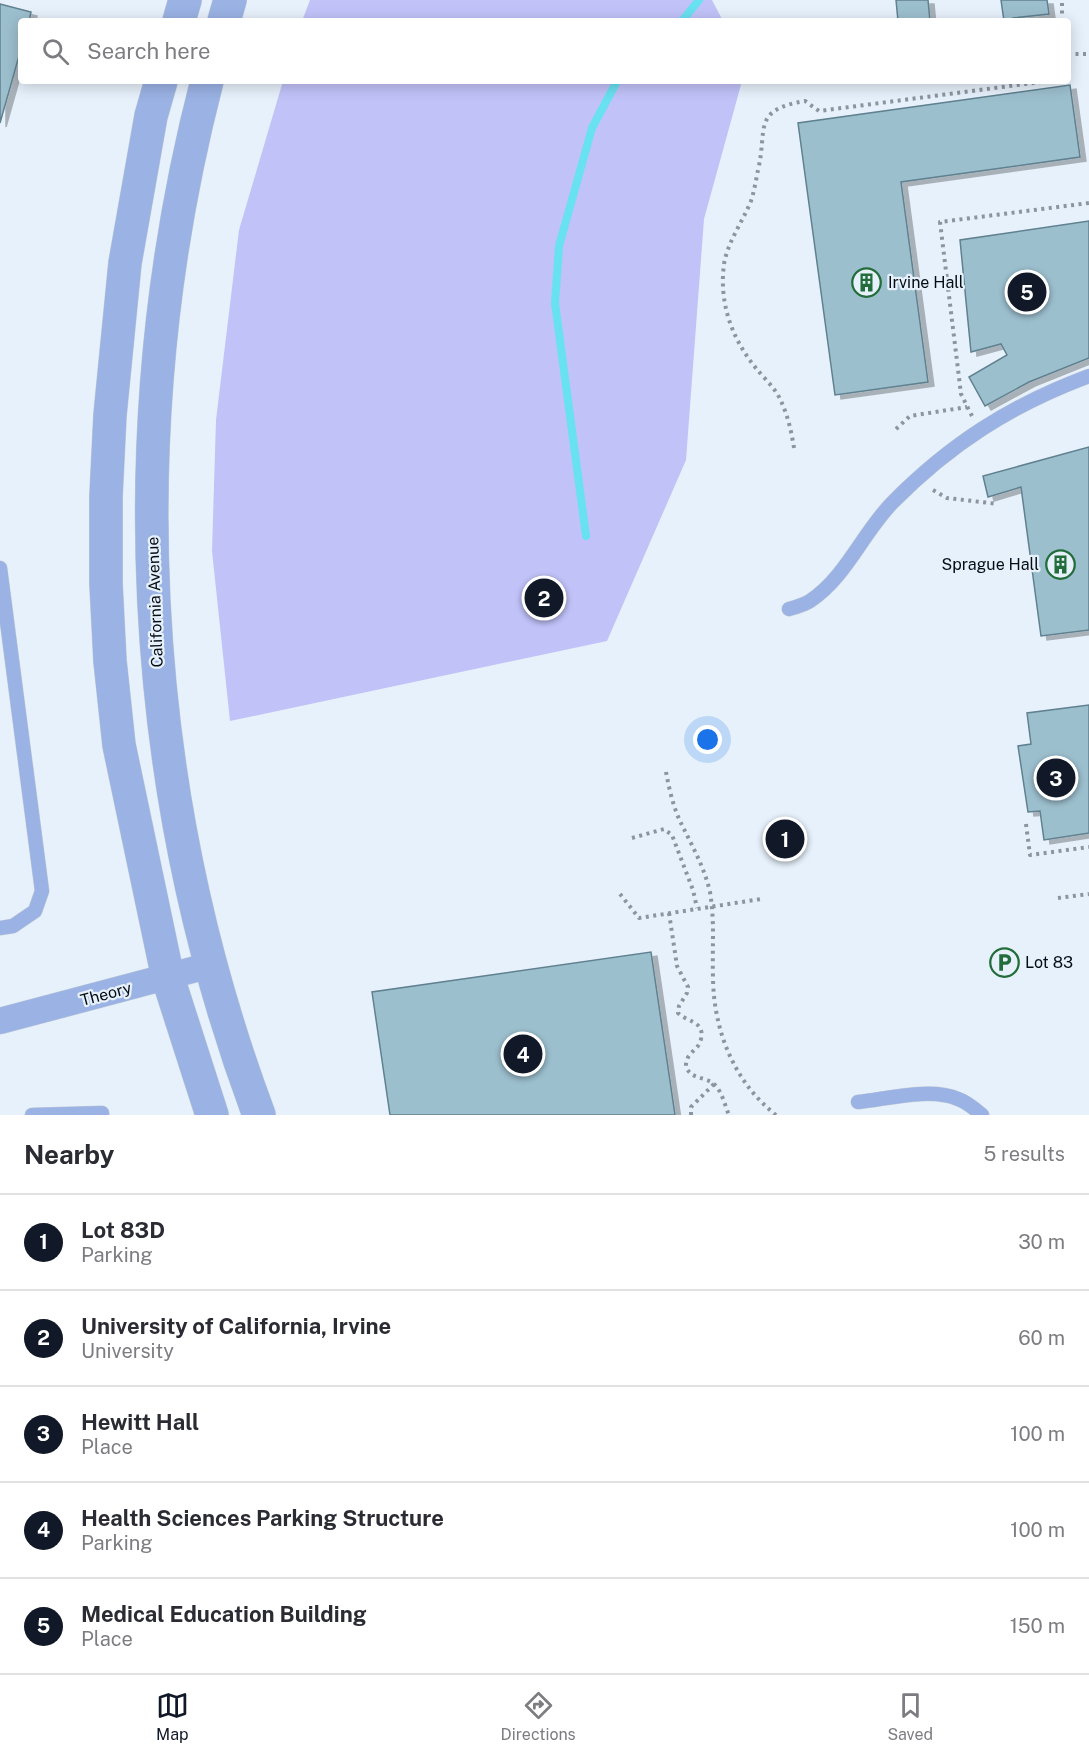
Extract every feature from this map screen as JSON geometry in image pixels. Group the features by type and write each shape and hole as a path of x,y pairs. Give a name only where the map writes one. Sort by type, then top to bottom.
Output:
{"street":[{"path":"180,18 185,0"},
{"path":"225,18 230,0"},
{"path":"160,84 151,116 125,263 110,415 106,496 106,584 110,661 119,745 168,978 212,1115"},
{"name":"California Avenue","path":"206,84 191,144 165,294 152,481 152,569 158,670 181,834 211,965 244,1075 259,1115"},
{"name":"Theory","path":"0,1021 211,965"}],"lane":[{"path":"789,609 809,603 827,587 890,505 944,455 998,417 1061,386 1089,376"},
{"path":"0,568 42,891 35,911 13,926 0,928"},
{"path":"858,1102 925,1094 947,1095 959,1099 982,1115"},
{"path":"32,1115 102,1113 102,1115"}],"path":[{"path":"1062,0 1062,18"},
{"path":"1071,54 1089,54"},
{"path":"794,448 791,426 777,393 739,344 729,323 724,302 724,267 727,248 751,201 761,160 763,128 772,112 784,104 805,101 819,111 1025,84"},
{"path":"979,430 961,394 940,222 1089,202"},
{"path":"896,429 910,416 967,407"},
{"path":"917,480 947,498 998,504"},
{"path":"666,772 679,819 699,858 712,906 715,929 714,1003 729,1057 760,1101 776,1115"},
{"path":"1026,824 1030,855 1089,847"},
{"path":"632,838 664,829 672,835 693,890 697,908"},
{"path":"620,894 639,918 760,899"},
{"path":"1059,898 1089,894"},
{"path":"669,913 677,966 688,987 678,1013 697,1023 701,1032 701,1041 687,1057 686,1067 693,1076 714,1084 719,1090 729,1115"},
{"path":"691,1115 691,1107 714,1084"}],"shaded area":[{"path":"310,0 712,0 721,18 303,18"},
{"path":"282,84 741,84 704,219 686,460 607,641 230,721 212,551 216,420 239,230"}],"building":[{"path":"896,0 928,0 930,18 898,18"},
{"path":"1001,0 1047,0 1049,14 1004,18"},
{"path":"0,4 31,12 30,18 18,18 18,60 0,123"},
{"name":"Irvine Hall","path":"1070,85 1080,157 901,182 928,382 835,395 798,123"},
{"path":"1089,221 1089,358 1029,382 985,406 969,377 1007,355 1001,344 971,352 960,240"},
{"name":"Sprague Hall","path":"1089,447 1089,630 1041,636 1021,487 988,497 983,476"},
{"path":"1089,705 1089,833 1044,840 1040,811 1028,812 1018,746 1031,744 1027,713"},
{"path":"651,952 675,1115 390,1115 372,992"}],"waterway":[{"path":"684,18 699,0"},
{"path":"586,536 555,303 559,246 592,128 615,84"}],"place":[{"name":"Irvine Hall","path":"867,282"},
{"name":"Medical Education Building","path":"1027,292"},
{"name":"Sprague Hall","path":"1060,564"},
{"name":"University of California, Irvine","path":"544,598"},
{"name":"Hewitt Hall","path":"1056,778"},
{"name":"Lot 83D","path":"785,839"},
{"name":"Lot 83","path":"1004,962"},
{"name":"Health Sciences Parking Structure","path":"523,1054"}]}
